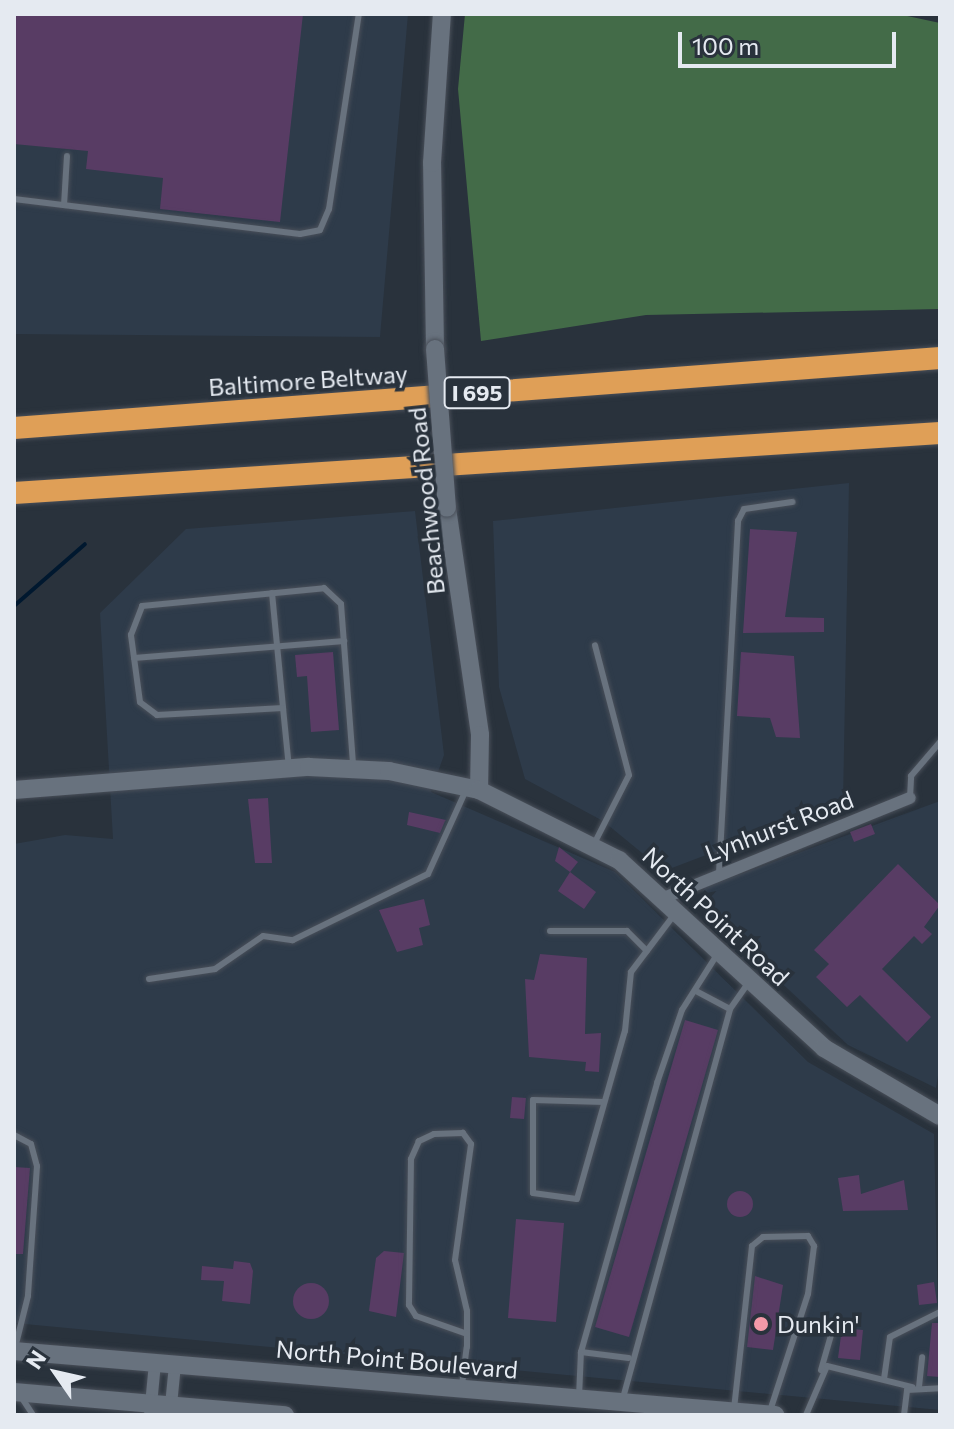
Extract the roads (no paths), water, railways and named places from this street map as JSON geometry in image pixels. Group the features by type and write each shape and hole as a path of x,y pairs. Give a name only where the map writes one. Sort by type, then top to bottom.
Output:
{"highway":[{"name":"Baltimore Beltway","path":"14,428 940,358"},
{"path":"14,493 940,433"}],"street":[{"name":"Beachwood Road","path":"442,14 432,163 435,349 447,508 480,735 473,788"},
{"name":"North Point Road","path":"14,790 289,768 354,769 473,788 594,844 672,903 824,1048 940,1116"},
{"name":"Lynhurst Road","path":"672,903 719,873 910,798"},
{"name":"North Point Boulevard","path":"14,1351 775,1415"},
{"path":"150,1409 155,1363"},
{"path":"171,1410 175,1365"},
{"path":"16,1392 107,1408 285,1415"}],"lane":[{"path":"14,199 320,230 329,209 359,14"},
{"path":"64,205 67,156"},
{"path":"719,873 738,521 744,509 792,502"},
{"path":"283,708 157,715 140,702 131,635 142,606 324,588 341,604 354,769"},
{"path":"272,593 289,768"},
{"path":"134,658 344,641"},
{"path":"594,844 629,775 595,645"},
{"path":"910,798 911,776 940,742"},
{"path":"149,979 215,969 263,936 293,940 428,874 473,788"},
{"path":"604,1102 533,1100 533,1193 577,1199 625,1031 631,972 647,951 672,903"},
{"path":"550,931 627,931 647,951"},
{"path":"579,1398 581,1352 657,1083 682,1010 720,950"},
{"path":"622,1402 629,1358 730,1009 750,980"},
{"path":"696,991 730,1009"},
{"path":"461,1388 467,1334 455,1260 471,1144 463,1133 434,1134 419,1141 411,1159 409,1305 416,1316 467,1334"},
{"path":"14,1135 31,1144 37,1166 28,1296 16,1316 14,1351"},
{"path":"733,1411 752,1246 763,1237 808,1236 814,1246 808,1294 768,1414"},
{"path":"884,1379 890,1337 940,1312"},
{"path":"806,1415 832,1332"},
{"path":"581,1352 629,1358"},
{"path":"904,1415 916,1387 922,1357"},
{"path":"821,1370 916,1387 940,1388"},
{"path":"16,1392 33,1415"}],"waterway":[{"path":"14,606 85,544"}],"place":[{"name":"Dunkin'","path":"761,1324"}]}
